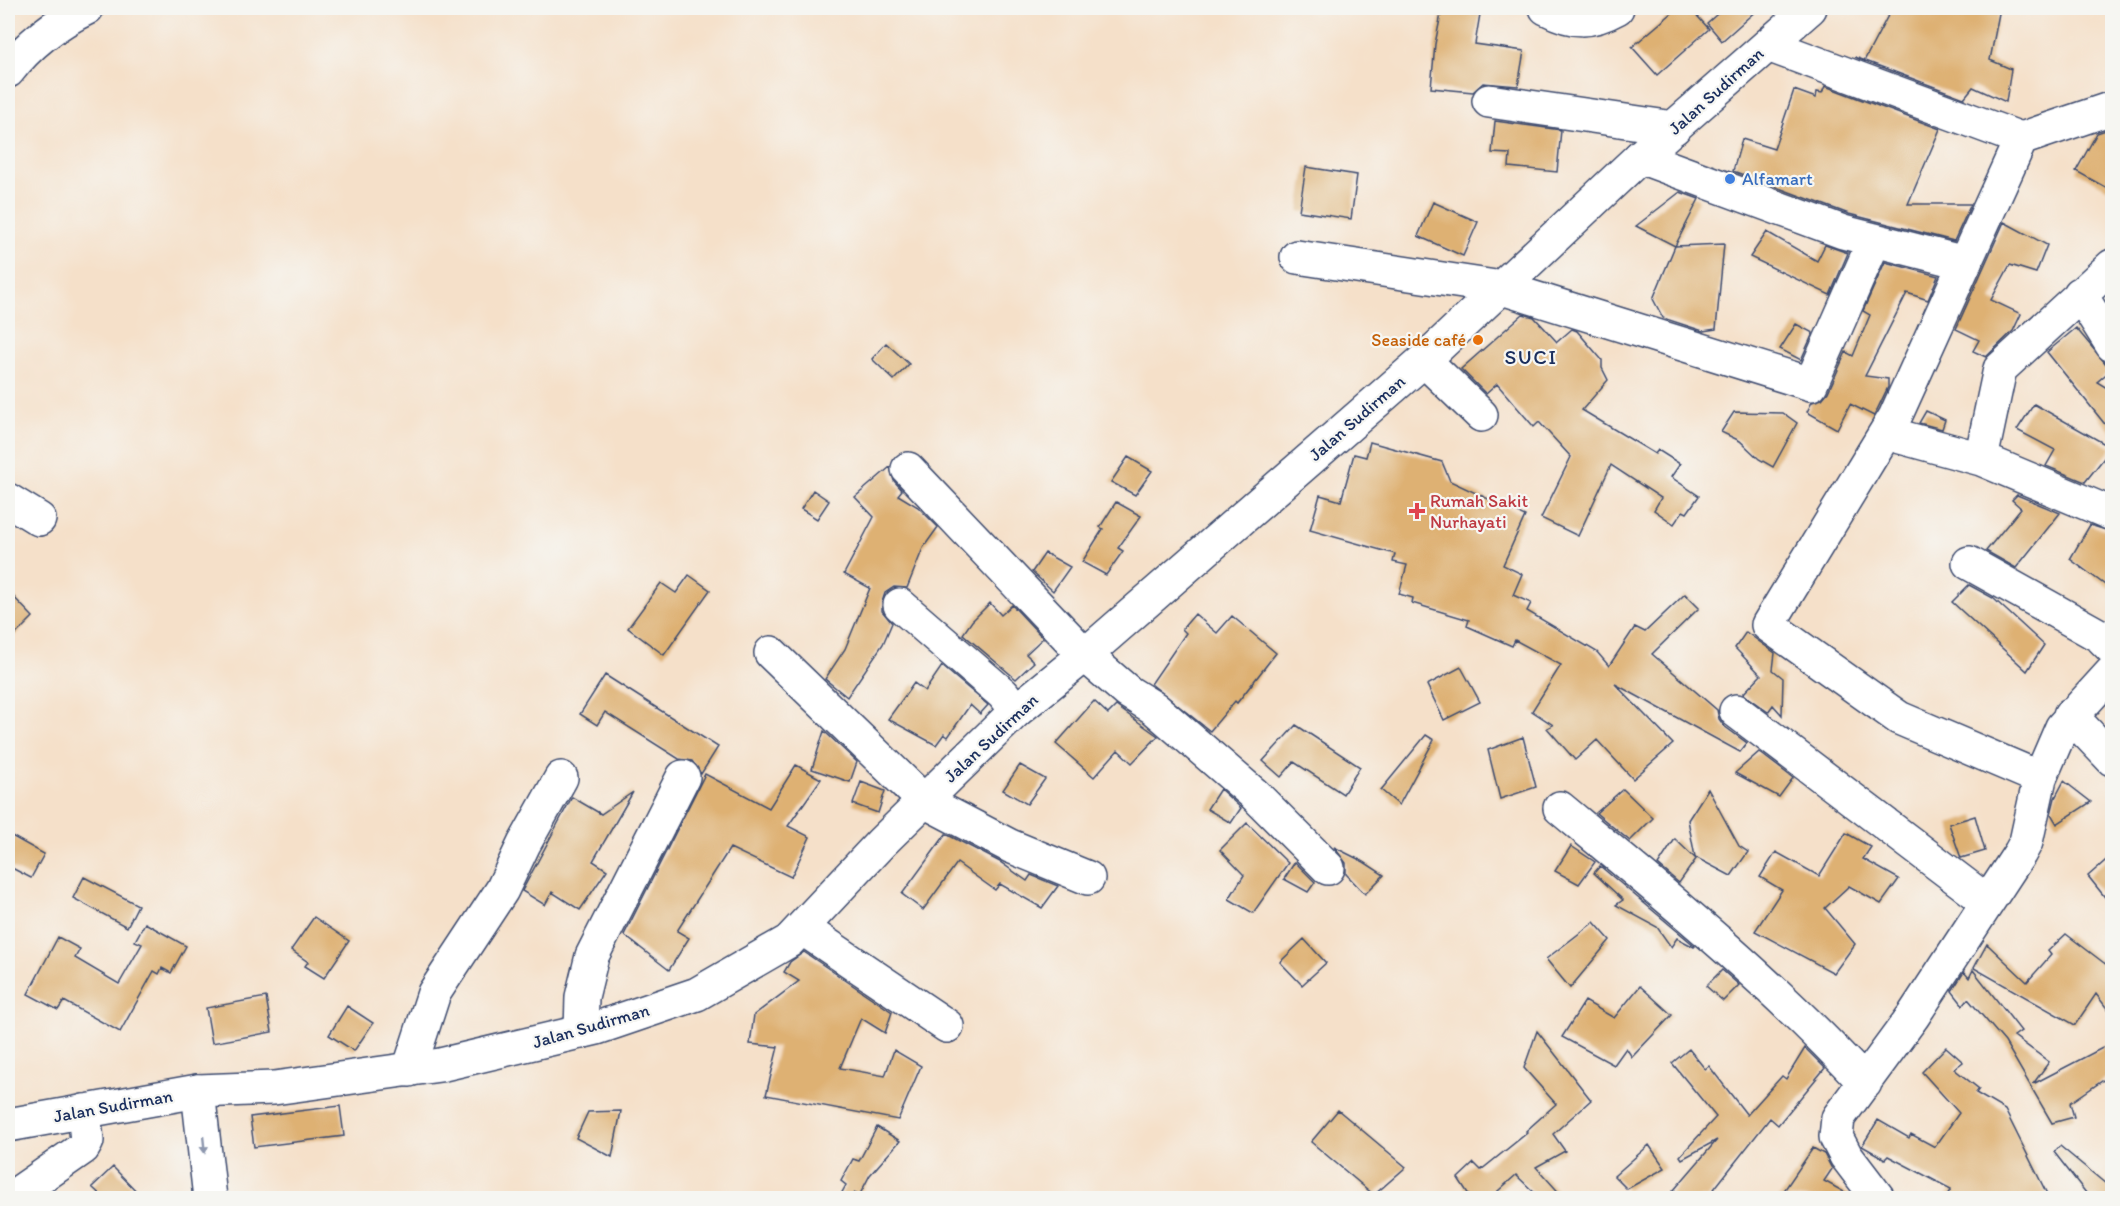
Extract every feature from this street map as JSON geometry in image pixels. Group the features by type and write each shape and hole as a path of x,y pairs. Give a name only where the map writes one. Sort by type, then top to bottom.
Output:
{"street":[{"path":"8,71 42,36 87,8"},
{"path":"1546,8 1563,16 1578,19 1599,18 1617,8"},
{"name":"Jalan Sudirman","path":"8,1125 188,1093 274,1088 440,1065 581,1032 697,994 789,941 924,801 1016,711 1085,655 1424,360 1640,157 1810,8"},
{"path":"1768,45 2021,139 2112,108"},
{"path":"1489,101 1674,128"},
{"path":"2021,139 1886,433 1768,625 1899,718 2040,778"},
{"path":"1640,157 1728,191 1875,241 1965,263"},
{"path":"1297,257 1502,288 1811,384 1875,241"},
{"path":"1981,459 2000,369 2112,266"},
{"path":"2080,294 2112,345"},
{"path":"1424,360 1480,415"},
{"path":"1886,433 1981,459 2112,514"},
{"path":"908,469 1085,655 1128,692 1154,708 1254,794 1328,868"},
{"path":"8,500 39,519"},
{"path":"1969,563 2100,636 2112,648"},
{"path":"900,605 1003,694 1016,711"},
{"path":"771,653 924,801 1010,846 1088,878"},
{"path":"1878,1198 1846,1156 1836,1137 1838,1118 1865,1083 2026,842 2040,778 2062,727 2070,715 2112,672"},
{"path":"1736,711 1988,902"},
{"path":"2070,715 2112,759"},
{"path":"581,1032 584,986 592,956 682,777"},
{"path":"409,1070 434,993 502,890 524,844 561,778"},
{"path":"1560,808 1709,932 1836,1052 1865,1083"},
{"path":"801,928 947,1026"},
{"path":"187,1198 188,1093"},
{"path":"188,1093 210,1198"},
{"path":"11,1198 83,1148 87,1141 84,1111"}],"building":[{"path":"1446,8 1481,8 1475,44 1524,51 1518,86 1483,83 1473,92 1431,88 1435,44 1441,14 1445,14"},
{"path":"1678,8 1690,8 1709,29 1657,75 1632,47"},
{"path":"1724,8 1759,8 1722,41 1707,23"},
{"path":"1892,8 2000,8 1990,60 2011,69 2006,102 1973,87 1964,98 1864,60"},
{"path":"1825,86 1940,129 1908,204 1971,204 1954,241 1849,214 1733,171 1742,139 1774,149 1794,90 1816,98 1817,92 1822,93"},
{"path":"1495,121 1561,130 1557,172 1509,167 1510,154 1492,153"},
{"path":"2112,128 2112,191 2076,171 2097,133"},
{"path":"1306,167 1357,175 1351,219 1299,211"},
{"path":"1680,192 1699,199 1675,246 1636,226"},
{"path":"1433,202 1478,222 1463,256 1418,236"},
{"path":"2004,222 2047,245 2036,273 2010,265 1991,300 2021,314 2013,331 1986,357 1973,351 1979,340 1956,329"},
{"path":"1767,232 1817,261 1825,245 1848,253 1830,295 1750,257"},
{"path":"1724,244 1716,329 1703,331 1663,318 1653,299 1675,246"},
{"path":"1885,262 1938,276 1928,300 1907,293 1865,376 1888,379 1888,387 1874,416 1850,404 1837,429 1807,412 1812,402 1822,399 1828,392 1846,352 1853,356 1870,315 1863,311"},
{"path":"1523,314 1534,317 1557,342 1572,329 1577,331 1602,360 1602,368 1608,380 1582,410 1655,454 1658,450 1680,464 1671,477 1699,496 1687,513 1683,511 1674,524 1654,510 1661,498 1611,465 1578,536 1541,518 1571,457 1539,422 1534,427 1497,384 1486,394 1461,369"},
{"path":"1796,324 1813,333 1801,360 1780,349"},
{"path":"2076,328 2111,370 2097,382 2112,391 2112,433 2047,352"},
{"path":"886,343 909,364 894,380 872,359"},
{"path":"2034,404 2112,448 2085,482 2046,466 2055,450 2017,430"},
{"path":"1926,411 1945,420 1942,429 1919,423"},
{"path":"1734,412 1783,413 1797,423 1773,467 1759,459 1740,441 1721,432"},
{"path":"1370,442 1442,462 1450,481 1525,516 1503,565 1522,574 1513,595 1531,603 1527,611 1597,652 1609,666 1635,627 1645,632 1685,594 1699,608 1652,654 1717,710 1724,726 1747,743 1740,752 1615,684 1673,744 1633,779 1597,740 1575,760 1547,728 1553,725 1532,711 1561,665 1515,640 1512,646 1467,626 1469,620 1412,603 1413,598 1399,594 1407,565 1393,562 1395,554 1310,530 1320,495 1341,501 1354,454 1366,457"},
{"path":"1128,457 1152,471 1135,495 1111,482"},
{"path":"890,467 894,481 902,490 898,495 918,507 938,527 923,548 907,588 894,587 885,593 882,611 892,623 883,644 847,697 825,679 845,649 870,588 844,574 874,517 855,497"},
{"path":"813,490 829,501 817,519 801,509"},
{"path":"2017,495 2060,513 2016,568 1986,551 2021,508 2012,500"},
{"path":"1116,502 1141,516 1118,548 1123,551 1106,575 1082,562 1103,529 1100,527"},
{"path":"2090,525 2112,532 2112,590 2070,559"},
{"path":"1045,553 1070,567 1053,591 1032,572"},
{"path":"689,575 710,590 664,655 628,628 661,583 676,593"},
{"path":"1969,585 1993,598 2044,645 2027,671 1952,602"},
{"path":"8,591 33,617 8,642"},
{"path":"990,603 1001,615 1012,605 1043,638 1026,654 1034,662 1016,679 963,634"},
{"path":"1195,614 1217,633 1232,616 1276,653 1237,703 1235,701 1210,731 1151,684 1186,633 1182,629"},
{"path":"1746,632 1775,653 1773,670 1783,678 1782,715 1773,705 1768,712 1743,694 1761,675 1735,648"},
{"path":"942,666 988,705 980,714 970,705 948,737 944,734 936,745 888,719 914,683 925,691"},
{"path":"1461,667 1480,702 1444,720 1427,685"},
{"path":"605,675 718,747 701,774 692,761 679,759 605,712 597,725 580,714"},
{"path":"1094,701 1108,714 1116,706 1158,736 1132,763 1118,750 1094,777 1056,744"},
{"path":"1296,725 1360,767 1343,794 1294,762 1281,777 1263,761"},
{"path":"824,731 857,762 850,782 812,769"},
{"path":"1426,735 1434,740 1399,805 1381,790"},
{"path":"1523,737 1536,787 1500,799 1488,750"},
{"path":"1759,752 1793,778 1779,797 1735,773"},
{"path":"796,765 821,779 788,826 810,837 791,877 730,848 677,931 689,938 669,970 624,935 705,774 769,808"},
{"path":"1020,765 1045,779 1027,804 1003,790"},
{"path":"2064,781 2091,802 2057,824 2051,814 2055,798"},
{"path":"861,782 885,791 878,813 853,804"},
{"path":"1220,789 1241,808 1231,823 1207,809"},
{"path":"1623,789 1653,818 1630,841 1596,813"},
{"path":"1708,789 1739,846 1748,852 1731,876 1695,857 1688,820"},
{"path":"633,792 593,861 607,870 580,910 552,892 545,905 522,891 572,797 601,814"},
{"path":"1975,816 1985,851 1961,858 1949,824"},
{"path":"1247,823 1288,863 1253,913 1229,899 1244,875 1220,850"},
{"path":"1846,833 1871,847 1863,859 1899,879 1881,904 1849,886 1825,908 1855,944 1834,973 1755,931 1782,890 1760,877 1776,852 1819,876"},
{"path":"8,834 44,854 31,878 8,866"},
{"path":"946,834 1000,862 1027,881 1031,875 1058,886 1042,908 1000,884 995,890 957,863 923,910 902,894"},
{"path":"1675,839 1696,859 1679,883 1658,865"},
{"path":"1571,846 1595,862 1579,884 1555,871"},
{"path":"1334,847 1384,875 1365,894 1346,874 1346,863"},
{"path":"2112,855 2112,906 2088,876"},
{"path":"1295,862 1315,882 1308,892 1284,879"},
{"path":"1600,866 1695,946 1677,938 1671,947 1657,927 1616,905 1623,900 1594,873"},
{"path":"84,877 138,905 127,927 73,898"},
{"path":"314,917 349,941 324,978 305,966 308,962 291,950"},
{"path":"1594,922 1610,940 1570,988 1546,959"},
{"path":"145,923 186,946 171,973 162,968 159,974 154,971 120,1032 64,1001 58,1010 28,994 58,937 80,949 75,958 119,984 142,944 135,941"},
{"path":"2066,934 2112,969 2112,1015 2096,994 2075,1025 1974,968 1987,944 2027,982 2051,955 2048,951"},
{"path":"1304,939 1326,963 1302,985 1280,962"},
{"path":"804,952 892,1012 885,1033 861,1018 840,1068 885,1076 894,1050 921,1066 898,1120 766,1095 778,1047 750,1044 754,1015 799,981 784,972 790,962"},
{"path":"1722,970 1739,985 1723,1001 1706,986"},
{"path":"1973,970 2021,1031 2014,1036 2049,1062 2033,1084 2112,1043 2112,1074 2070,1103 2074,1117 2052,1123 2005,1042 1968,999 1963,1005 1952,991 1964,972 1969,978"},
{"path":"1640,986 1672,1015 1632,1057 1626,1048 1614,1065 1562,1037 1585,1001 1614,1018"},
{"path":"266,997 272,1032 212,1043 206,1008"},
{"path":"347,1006 373,1023 354,1051 329,1035"},
{"path":"1537,1031 1591,1100 1553,1134 1565,1151 1536,1167 1564,1198 1540,1198 1516,1175 1490,1198 1471,1198 1458,1178 1474,1163 1481,1170 1527,1133 1526,1131 1556,1104 1524,1068"},
{"path":"1946,1047 1963,1062 1954,1069 1979,1089 1976,1093 2005,1110 2049,1198 1945,1198 1951,1189 1888,1156 1885,1159 1862,1146 1878,1120 1909,1138 1911,1134 1935,1147 1959,1113 1922,1072"},
{"path":"1805,1048 1825,1068 1778,1125 1770,1118 1707,1198 1667,1198 1717,1140 1682,1159 1680,1156 1716,1117 1672,1063 1689,1049 1705,1069 1709,1066 1747,1115 1782,1076 1786,1079"},
{"path":"340,1106 344,1136 254,1147 250,1117"},
{"path":"1338,1110 1406,1167 1374,1195 1311,1142"},
{"path":"621,1111 612,1157 576,1138 588,1112"},
{"path":"877,1127 900,1141 870,1175 859,1196 855,1193 851,1198 839,1198 846,1185 841,1181 853,1159 859,1161"},
{"path":"1649,1145 1665,1168 1627,1189 1614,1176"},
{"path":"2060,1146 2112,1189 2112,1198 2090,1198 2054,1152"},
{"path":"1813,1148 1824,1154 1832,1169 1824,1181 1855,1198 1779,1198"},
{"path":"113,1167 143,1198 104,1198 92,1187"}],"place":[{"name":"Alfamart","path":"1730,179"},
{"name":"Seaside café","path":"1478,340"},
{"name":"Rumah Sakit Nurhayati","path":"1417,511"}],"district":[{"name":"SUCI","path":"1531,357"}]}
